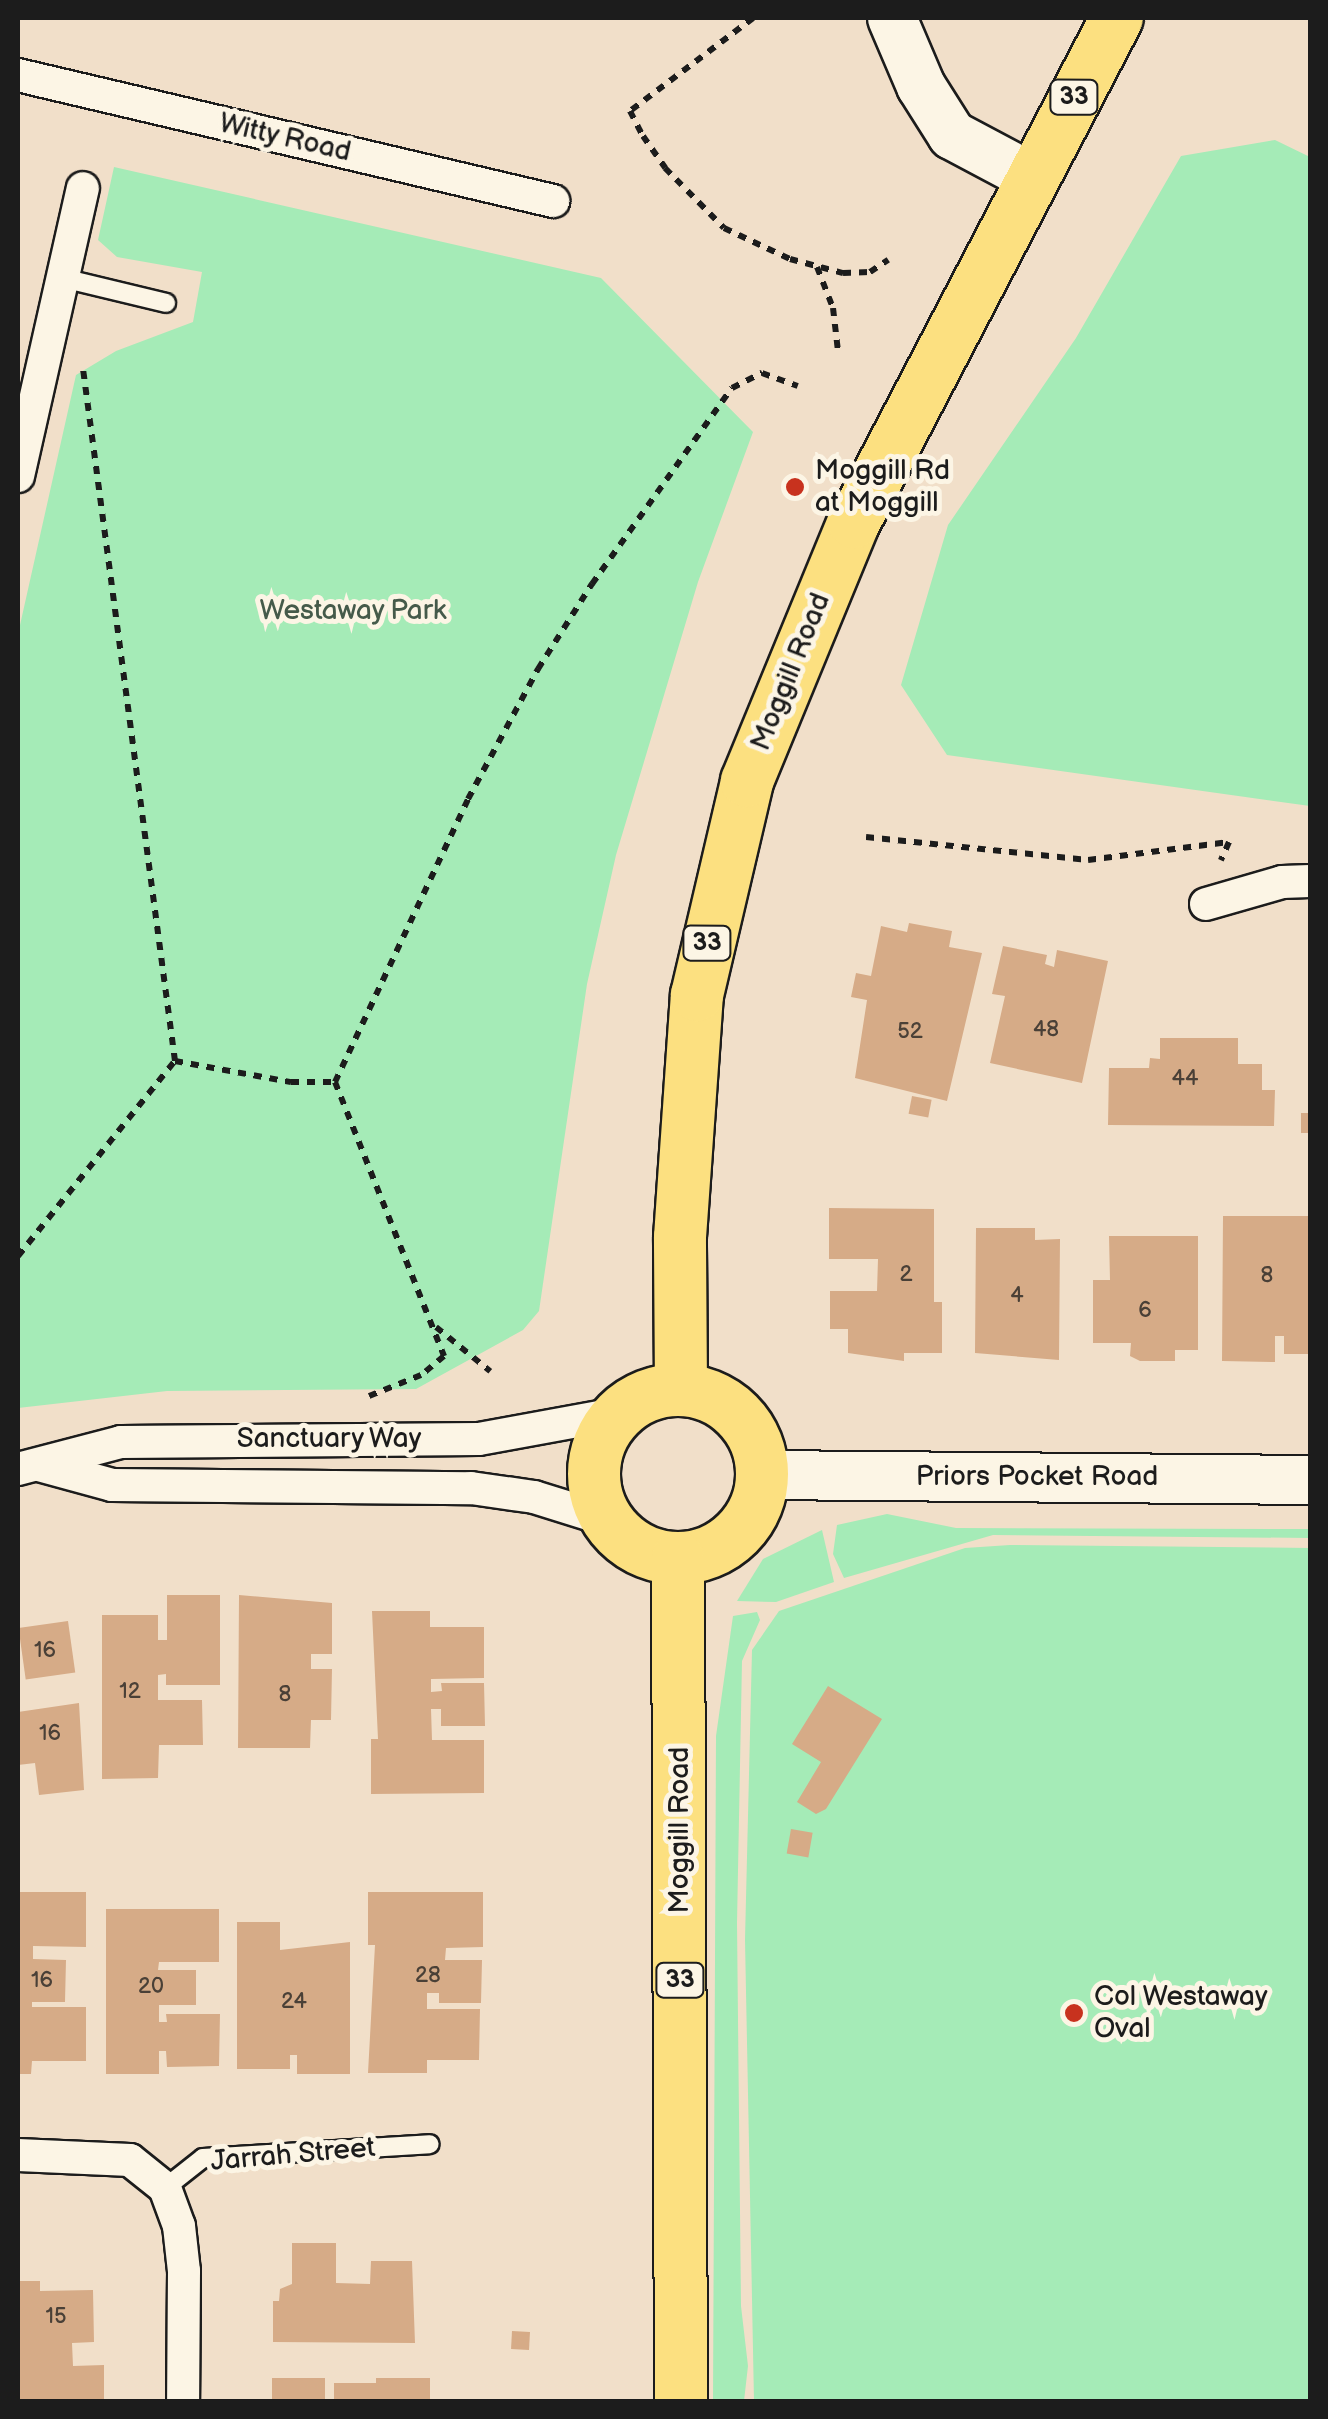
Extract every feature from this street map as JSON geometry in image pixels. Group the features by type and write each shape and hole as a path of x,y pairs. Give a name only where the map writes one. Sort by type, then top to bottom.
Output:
{"main road":[{"name":"Moggill Road","path":"681,1389 680,1237 697,995 747,781 854,522 1117,18"},
{"path":"681,1389 730,1406 760,1449 763,1475 758,1502 736,1534 704,1554 678,1558 638,1548 608,1520 596,1494 594,1464 602,1437 620,1413 648,1395 681,1389"},
{"name":"Moggill Road","path":"678,1558 681,2402"}],"street":[{"path":"892,18 921,86 952,135 1031,177"},
{"name":"Witty Road","path":"18,75 554,201"},
{"path":"18,476 83,188"},
{"path":"1206,904 1282,882 1310,882"},
{"name":"Sanctuary Way","path":"28,1467 121,1442 479,1439 620,1413"},
{"name":"Sanctuary Way","path":"28,1467 112,1485 471,1488 534,1497 608,1520"},
{"name":"Priors Pocket Road","path":"763,1475 1310,1480"},
{"path":"18,2154 130,2160 164,2188 182,2256 184,2402"}],"lane":[{"path":"63,278 166,302"},
{"name":"Jarrah Street","path":"164,2188 204,2158 430,2144"}],"path":[{"path":"753,18 630,111 665,168 724,228 816,268 859,273 888,260"},
{"path":"816,268 833,308 838,351"},
{"path":"18,1256 175,1061 82,358"},
{"path":"370,1396 439,1365 444,1356 436,1327 335,1082 468,799 538,668 592,584 732,388 762,373 798,386"},
{"path":"866,838 1088,860 1229,842 1206,904"},
{"path":"175,1061 291,1082 335,1082"},
{"path":"436,1327 490,1370"}],"green space":[{"path":"1275,140 1310,157 1310,806 947,755 901,685 948,525 1076,338 1181,156"},
{"name":"Westaway Park","path":"114,167 601,278 753,432 698,582 616,855 587,984 539,1311 523,1330 416,1389 167,1391 18,1408 18,634 76,375 116,351 193,322 202,272 117,257 98,240"},
{"path":"887,1514 956,1528 1310,1529 1310,1538 993,1535 844,1578 833,1554 837,1525"},
{"path":"822,1530 834,1582 776,1602 737,1601 763,1559"},
{"name":"Col Westaway Oval","path":"965,1548 1310,1548 1310,2401 754,2401 745,1940 752,1650 779,1611"},
{"path":"757,1612 760,1620 742,1661 737,1923 741,2306 748,2366 744,2401 713,2401 716,1736 733,1616"}],"building":[{"path":"909,923 952,931 949,947 982,953 947,1101 855,1078 867,1000 851,997 856,973 871,976 881,926 907,932"},
{"path":"1003,946 1047,955 1045,964 1054,967 1057,950 1108,961 1082,1083 990,1063 1005,996 992,994"},
{"path":"1160,1038 1238,1038 1238,1064 1262,1064 1262,1090 1275,1090 1274,1126 1108,1125 1109,1068 1149,1068 1150,1058 1160,1059"},
{"path":"912,1096 932,1100 928,1117 909,1114"},
{"path":"1301,1113 1310,1113 1310,1133 1301,1133"},
{"path":"829,1208 934,1209 934,1302 942,1302 942,1353 904,1353 904,1361 848,1353 848,1329 830,1329 830,1291 877,1291 878,1259 829,1259"},
{"path":"1223,1216 1310,1216 1310,1354 1284,1354 1284,1336 1275,1336 1275,1362 1222,1361"},
{"path":"976,1228 1035,1228 1035,1240 1060,1239 1059,1360 975,1353"},
{"path":"1109,1236 1198,1236 1198,1350 1175,1350 1175,1361 1140,1361 1130,1356 1131,1343 1093,1343 1093,1280 1110,1280"},
{"path":"167,1595 220,1595 220,1685 166,1685 166,1674 158,1675 158,1700 202,1700 203,1745 159,1745 158,1778 102,1779 102,1615 158,1615 158,1640 167,1640"},
{"path":"239,1595 332,1603 332,1654 311,1654 311,1669 332,1669 331,1720 311,1720 310,1748 238,1748"},
{"path":"372,1611 430,1611 430,1627 484,1627 484,1678 431,1679 431,1692 442,1691 441,1683 484,1683 485,1726 441,1726 441,1709 431,1709 432,1740 484,1740 484,1793 371,1794 371,1739 378,1739"},
{"path":"68,1621 75,1672 26,1679 18,1628"},
{"path":"828,1686 882,1719 826,1809 816,1814 797,1802 821,1762 792,1744"},
{"path":"79,1703 84,1790 39,1795 35,1763 18,1765 18,1712"},
{"path":"791,1829 813,1833 808,1857 787,1854"},
{"path":"18,1892 86,1892 86,1947 33,1946 33,1959 66,1960 65,2002 32,2002 32,2007 86,2007 86,2061 32,2061 31,2074 18,2074"},
{"path":"368,1892 483,1892 483,1947 446,1948 445,1960 482,1960 481,2003 439,2003 439,1993 427,1993 427,2009 480,2009 479,2060 427,2060 427,2073 368,2073 375,1945 368,1945"},
{"path":"106,1909 219,1909 219,1962 159,1962 158,1970 196,1970 196,2005 159,2005 159,2022 167,2022 166,2014 220,2014 219,2066 167,2067 166,2051 159,2051 159,2074 106,2074"},
{"path":"237,1922 280,1922 280,1950 350,1942 350,2074 297,2074 297,2055 290,2055 290,2069 237,2069"},
{"path":"292,2243 336,2243 336,2283 370,2284 371,2261 412,2261 415,2343 273,2342 273,2301 279,2301 280,2289 292,2284"},
{"path":"18,2281 40,2281 40,2291 93,2290 94,2342 72,2343 73,2366 104,2365 104,2402 18,2402"},
{"path":"512,2331 530,2332 529,2350 511,2349"},
{"path":"272,2378 325,2378 325,2402 272,2402"},
{"path":"376,2378 430,2378 430,2402 334,2402 334,2383 376,2383"}],"place":[{"name":"Moggill Rd at Moggill","path":"795,487"},
{"name":"Col Westaway Oval","path":"1074,2013"}]}
